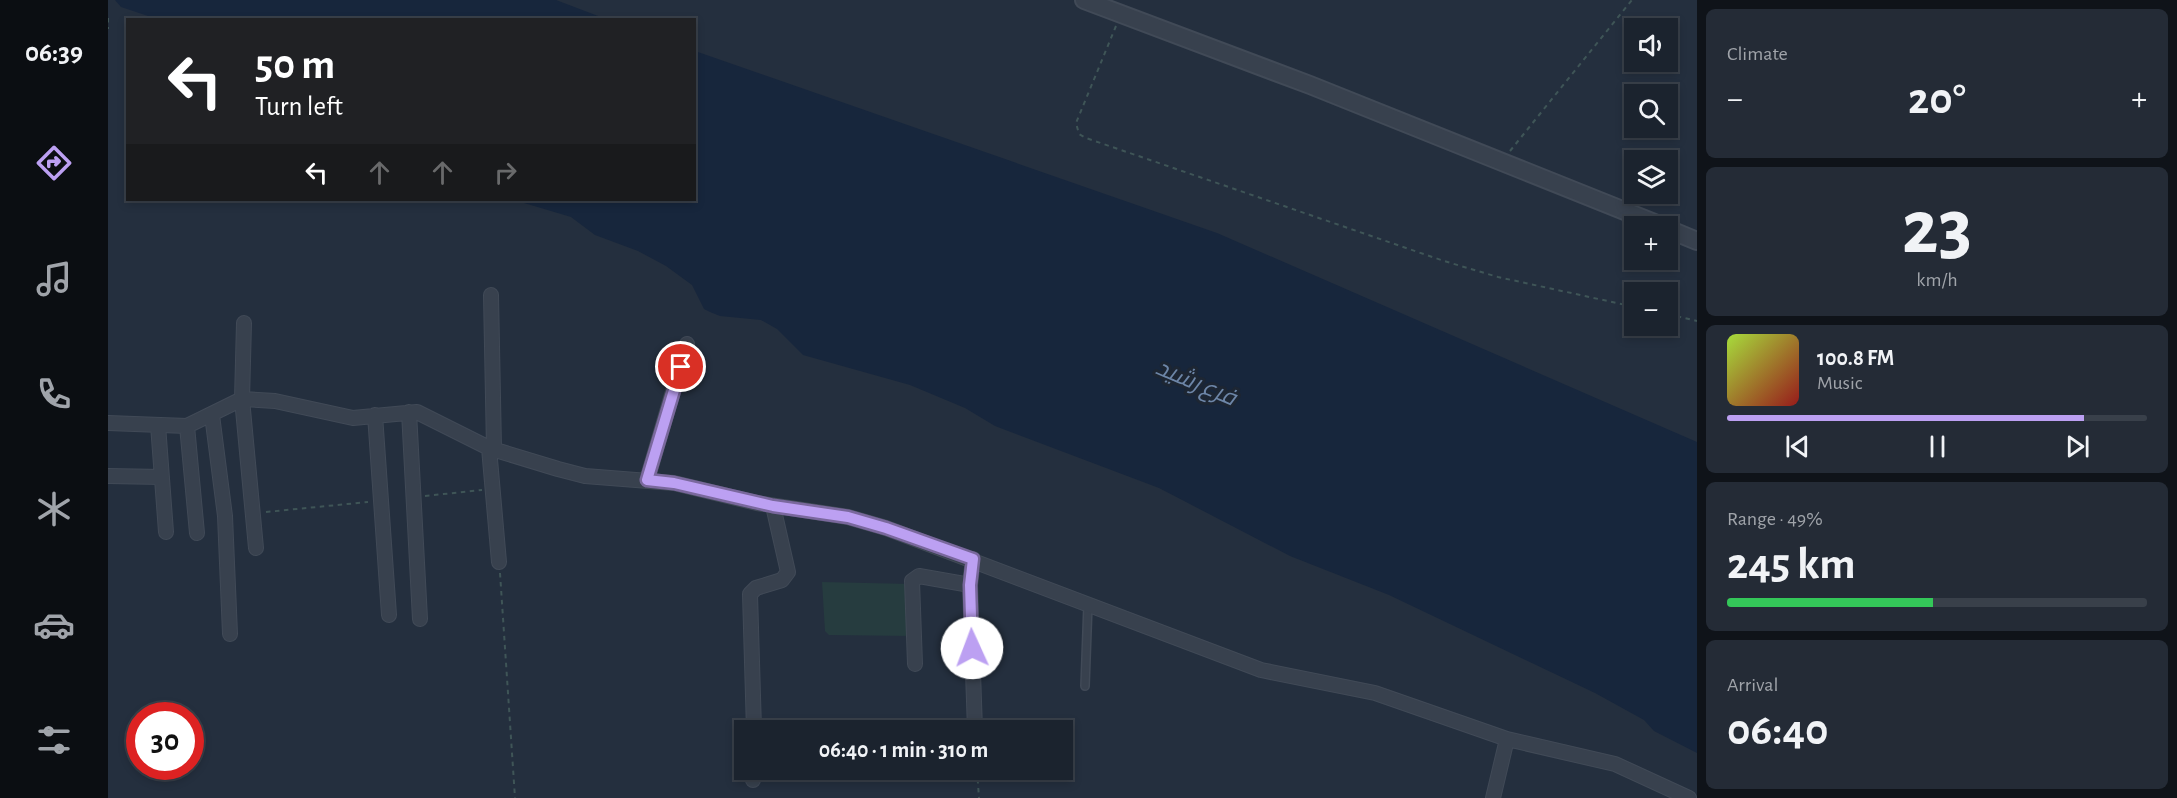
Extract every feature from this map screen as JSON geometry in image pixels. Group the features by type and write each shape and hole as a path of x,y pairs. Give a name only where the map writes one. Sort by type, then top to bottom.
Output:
{"street":[{"path":"1084,0 1310,85 1636,216"},
{"path":"1678,233 1697,241"},
{"path":"491,295 493,489 499,562"},
{"path":"244,323 242,399 256,548"},
{"path":"647,480 687,344"},
{"path":"108,423 187,426 242,399 274,401 342,417 410,412 425,415 462,436 492,448 585,476 674,483 773,506 865,521 1088,602 1261,670 1375,693 1507,739 1616,764 1689,798"},
{"path":"410,412 412,497 420,619"},
{"path":"212,415 225,516 230,634"},
{"path":"375,415 389,615"},
{"path":"158,425 166,532"},
{"path":"187,426 197,533"},
{"path":"108,476 162,477"},
{"path":"754,720 750,594 756,588 782,580 788,572 773,506"},
{"path":"973,559 970,585 975,720"},
{"path":"915,664 912,581 919,576 970,585"},
{"path":"1492,798 1507,739"}],"lane":[{"path":"1084,686 1088,602"}],"path":[{"path":"1501,163 1632,0"},
{"path":"1121,15 1081,108 1077,129 1086,138 1444,261 1498,277 1624,305"},
{"path":"108,18 108,29"},
{"path":"1678,316 1696,320 1697,315"},
{"path":"412,497 493,489"},
{"path":"254,513 382,500"},
{"path":"499,562 515,798"},
{"path":"978,780 979,798"}],"green space":[{"path":"822,582 911,584 912,636 829,635 825,631"}],"water":[{"path":"115,0 556,0 603,18 154,18 121,7"},
{"name":"فرع رشيد","path":"696,51 1217,233 1697,442 1697,753 1654,731 1644,720 1595,693 1389,595 1290,556 1159,488 995,426 965,408 910,385 803,355 777,329 761,320 720,316 710,312 704,309 692,285 666,266 638,251 595,235 571,217 517,201 696,201"}],"route":[{"path":"681,367 647,480 674,483 773,506 865,521 973,559 970,585 972,648"}]}
